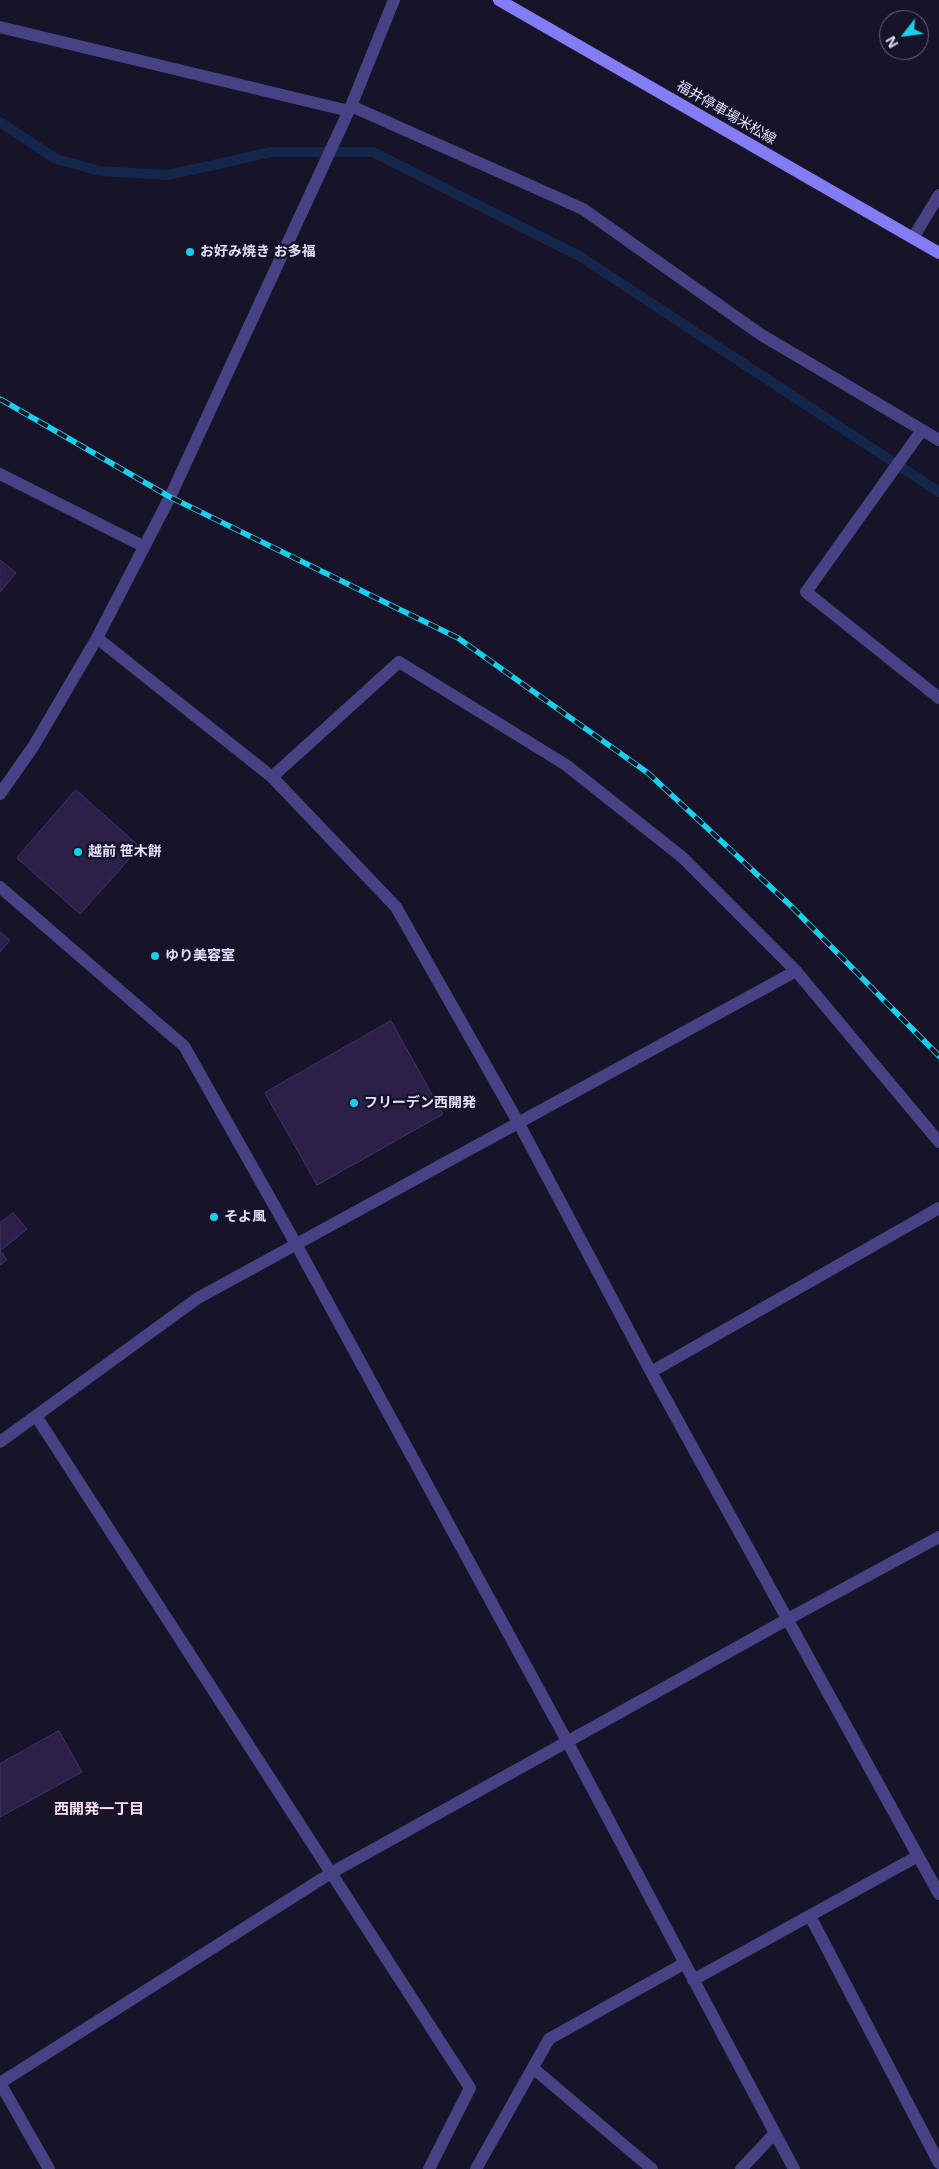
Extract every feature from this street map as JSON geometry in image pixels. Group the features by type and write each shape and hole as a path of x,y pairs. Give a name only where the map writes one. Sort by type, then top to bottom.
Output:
{"main road":[{"name":"福井停車場米松線","path":"499,0 939,253"}],"street":[{"path":"0,794 33,747 97,638 142,546 174,488 350,109 394,0"},
{"path":"0,27 350,109 583,209 760,334 939,440"},
{"path":"913,238 939,194"},
{"path":"922,430 806,592 939,698"},
{"path":"0,474 142,546"},
{"path":"97,638 272,777 396,908 518,1122 651,1372 939,1894"},
{"path":"272,777 398,662 566,765 682,857 796,970 939,1142"},
{"path":"0,887 184,1046 296,1244 567,1741 794,2169"},
{"path":"0,1442 198,1298 796,970"},
{"path":"651,1372 939,1208"},
{"path":"36,1416 470,2088 429,2169"},
{"path":"49,2169 0,2083 331,1873 939,1537"},
{"path":"693,1980 918,1856"},
{"path":"810,1916 939,2163"},
{"path":"476,2169 549,2039 685,1963"},
{"path":"533,2068 652,2169"},
{"path":"741,2169 775,2133"}],"building":[{"path":"0,560 16,573 0,592"},
{"name":"越前 笹木餅","path":"76,790 140,847 80,914 17,858"},
{"path":"0,932 10,940 0,952"},
{"name":"フリーデン西開発","path":"391,1021 443,1114 317,1185 265,1093"},
{"path":"13,1213 27,1229 0,1251 0,1223"},
{"path":"0,1251 7,1260 0,1265"},
{"path":"59,1731 82,1772 0,1817 0,1764"}],"waterway":[{"path":"0,122 56,159 100,171 168,175 272,152 373,152 581,257 939,492"}],"railway":[{"path":"0,399 170,497 458,638 648,773 791,906 939,1056"}],"place":[{"name":"お好み焼き お多福","path":"190,252"},
{"name":"越前 笹木餅","path":"78,852"},
{"name":"ゆり美容室","path":"155,956"},
{"name":"フリーデン西開発","path":"354,1103"},
{"name":"そよ風","path":"214,1217"}],"district":[{"name":"西開発一丁目","path":"99,1810"}]}
